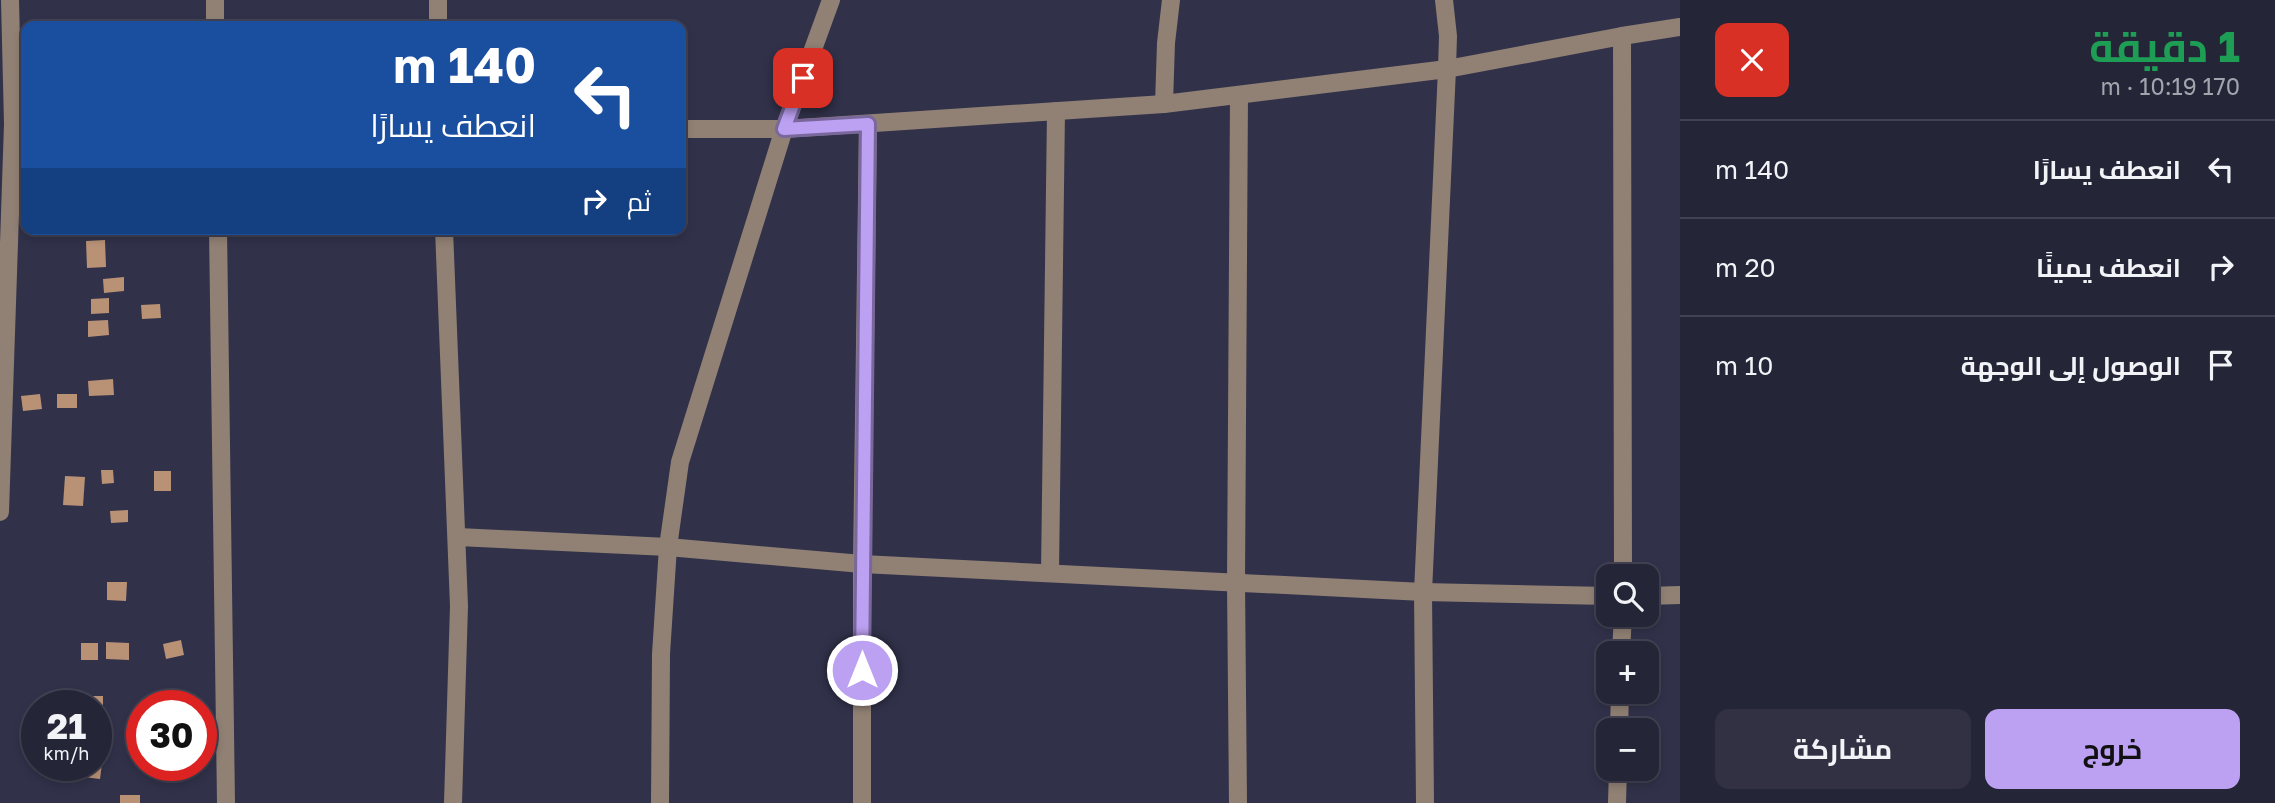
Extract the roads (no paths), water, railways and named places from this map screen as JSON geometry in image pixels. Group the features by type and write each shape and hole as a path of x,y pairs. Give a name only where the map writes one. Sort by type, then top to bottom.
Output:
{"street":[{"path":"0,512 13,124 10,0"},
{"path":"215,0 215,21"},
{"path":"438,0 438,21"},
{"path":"660,803 661,654 668,547 680,462 784,129 831,0"},
{"path":"1164,104 1166,43 1171,0"},
{"path":"1425,803 1423,592 1447,69 1448,36 1444,0"},
{"path":"686,129 784,129 1164,104 1447,69 1680,27"},
{"path":"1622,36 1623,564"},
{"path":"1238,803 1236,582 1239,94"},
{"path":"1051,573 1056,111"},
{"path":"862,803 862,564 868,124"},
{"path":"219,235 226,803"},
{"path":"444,235 458,537 459,606 453,803"},
{"path":"458,537 668,547 862,564 1423,592 1596,596"},
{"path":"1659,596 1680,595"},
{"path":"1617,803 1618,781"}]}
